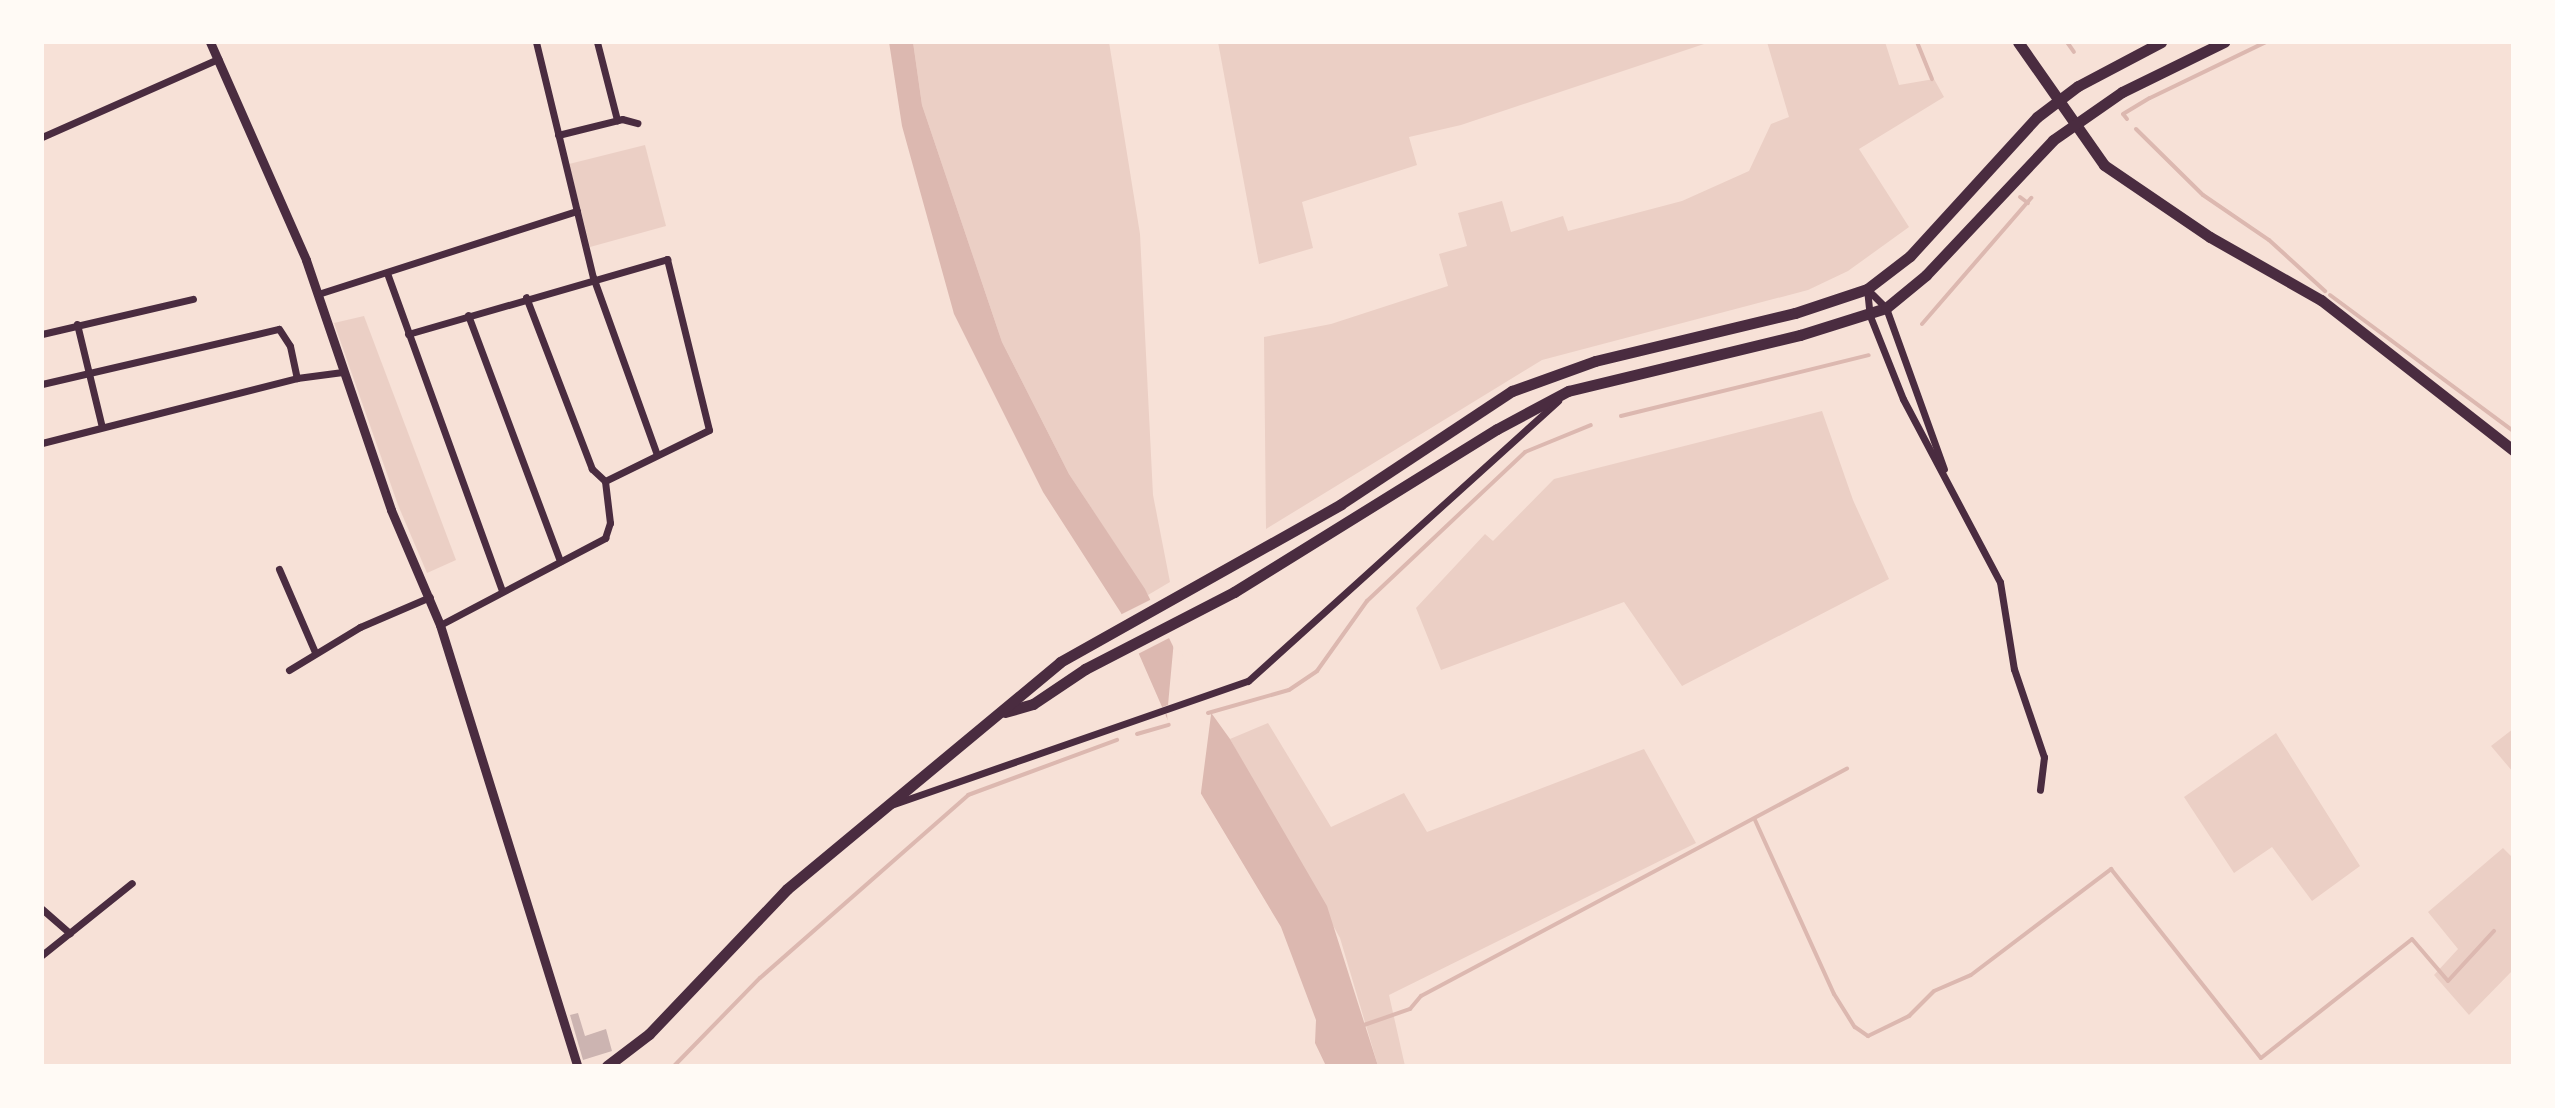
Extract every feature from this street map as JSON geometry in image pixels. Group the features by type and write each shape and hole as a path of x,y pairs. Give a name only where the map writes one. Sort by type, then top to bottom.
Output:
{"main road":[{"path":"2018,42 2104,165 2210,237 2298,284 2513,450"},
{"path":"607,1066 649,1034 787,889 880,809 1004,712 1023,689 1106,635 1188,593 1341,504 1512,391 1595,361 1795,313 1867,289 1910,256 2057,101 2161,42"},
{"path":"1004,712 1033,704 1115,654 1198,612 1568,391 1870,316 1886,308 1926,275 2045,146 2122,92 2224,42"}],"street":[{"path":"210,42 318,294 391,510 430,597 577,1066"},
{"path":"536,42 593,277 657,455"},
{"path":"597,42 617,120"},
{"path":"42,137 218,59"},
{"path":"558,135 617,120 637,123"},
{"path":"318,294 577,211"},
{"path":"408,334 593,277 667,259 709,430 605,481"},
{"path":"387,273 502,590"},
{"path":"1867,289 1886,308 1950,490"},
{"path":"1867,289 1870,316 1904,402 2000,582 2014,669 2044,757 2040,790"},
{"path":"440,625 605,538 610,523 605,481 592,469 526,297"},
{"path":"42,334 193,299"},
{"path":"468,315 560,561"},
{"path":"77,324 102,427"},
{"path":"42,384 279,329 290,346 297,378"},
{"path":"42,443 297,378 343,372"},
{"path":"880,809 1230,690 1276,659 1568,391"},
{"path":"279,569 315,652"},
{"path":"289,670 315,652 430,597"},
{"path":"42,955 132,883"},
{"path":"42,909 70,933"}],"shaded area":[{"path":"889,42 913,42 922,105 1002,342 1069,474 1145,589 1194,689 1230,739 1327,906 1378,1066 1326,1066 1315,1043 1316,1020 1281,927 1197,787 1121,613 1043,492 954,314 902,126"},
{"path":"913,42 1109,42 1140,234 1153,495 1170,582 1148,595 1069,474 1002,342 922,105"},
{"path":"1218,42 1710,42 1461,125 1409,137 1417,165 1302,202 1313,248 1259,264"},
{"path":"1767,42 1885,42 1899,85 1934,79 1944,97 1859,149 1909,227 1848,271 1808,290 1542,360 1266,529 1264,337 1331,324 1448,286 1439,254 1467,246 1458,213 1502,201 1511,232 1563,216 1568,231 1682,201 1749,171 1771,124 1789,117"},
{"path":"645,145 666,226 590,247 569,164"},
{"path":"364,316 456,560 427,573 398,505 334,323"},
{"path":"1822,411 1853,500 1889,579 1682,686 1624,602 1441,670 1416,608 1485,534 1493,541 1554,479"},
{"path":"1268,723 1331,827 1404,793 1427,832 1644,749 1696,843 1389,995 1405,1066 1378,1066 1340,938 1230,739"},
{"path":"2513,729 2513,772 2491,746"},
{"path":"2276,733 2360,866 2312,901 2272,847 2234,873 2184,797"},
{"path":"2503,848 2513,858 2513,970 2469,1015 2434,975 2458,949 2428,912"}],"pier":[{"path":"1154,598 1173,636 1136,655 1118,616"},
{"path":"1174,640 1212,707 1200,800 1169,742 1167,714 1160,716 1157,709 1168,705"}],"building":[{"path":"578,1013 585,1036 606,1029 612,1051 583,1060 570,1015"}],"waterway":[{"path":"1917,42 1932,79"},
{"path":"2067,42 2074,52"},
{"path":"2127,119 2123,114 2150,98 2266,42"},
{"path":"2136,129 2203,195 2269,240 2325,291"},
{"path":"2020,197 2028,203"},
{"path":"1922,324 2031,198"},
{"path":"2330,295 2513,431"},
{"path":"1621,416 1869,355"},
{"path":"1208,713 1289,690 1317,671 1367,601 1525,452 1591,425"},
{"path":"1137,734 1169,725"},
{"path":"674,1066 760,978 968,795 1117,740"},
{"path":"1361,1026 1410,1009 1421,996 1847,769"},
{"path":"1755,820 1834,994 1855,1027 1868,1036 1909,1016 1934,991 1971,975 2111,869 2261,1058 2412,939 2448,981 2494,931"}]}
